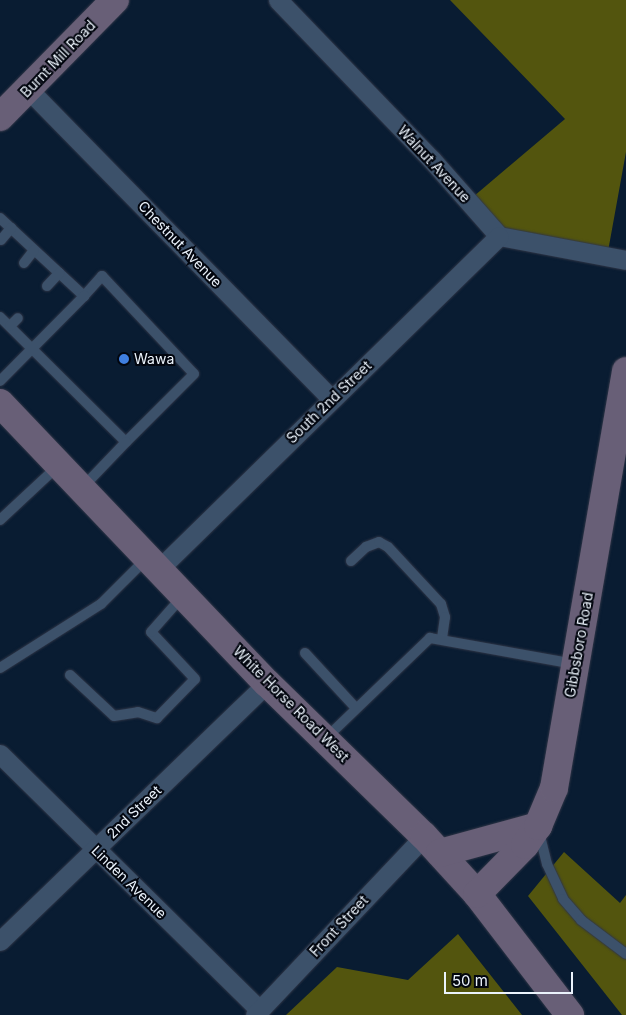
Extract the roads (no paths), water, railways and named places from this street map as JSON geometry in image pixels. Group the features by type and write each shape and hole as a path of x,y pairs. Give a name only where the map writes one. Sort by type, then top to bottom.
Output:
{"main road":[{"name":"Burnt Mill Road","path":"0,117 115,0"},
{"name":"Gibbsboro Road","path":"477,894 525,845 538,826 554,788 626,371"},
{"name":"White Horse Road West","path":"0,403 154,562 267,683 432,845 477,894 570,1015"},
{"path":"432,845 538,826"}],"street":[{"name":"Walnut Avenue","path":"278,0 432,160 499,236"},
{"name":"Chestnut Avenue","path":"28,89 332,399"},
{"path":"499,236 626,260"},
{"name":"South 2nd Street","path":"154,562 332,399 499,236"},
{"name":"2nd Street","path":"0,941 267,683"},
{"name":"Linden Avenue","path":"0,754 257,1012"},
{"name":"Front Street","path":"257,1012 432,845"}],"lane":[{"path":"0,218 84,296"},
{"path":"1,240 11,228"},
{"path":"24,263 34,250"},
{"path":"47,286 59,273"},
{"path":"0,380 102,276 194,374 82,488"},
{"path":"0,317 126,442"},
{"path":"10,326 18,318"},
{"path":"0,520 60,465"},
{"path":"352,561 366,547 378,542 388,546 441,604 445,617 442,639"},
{"path":"0,668 102,604 154,562"},
{"path":"70,675 114,716 138,712 157,718 195,679 151,632 185,595"},
{"path":"324,740 419,646 430,638 442,639 458,645 575,664"},
{"path":"305,653 356,708"},
{"path":"538,826 547,864 563,899 581,920 626,954"}],"place":[{"name":"Wawa","path":"124,359"}]}
